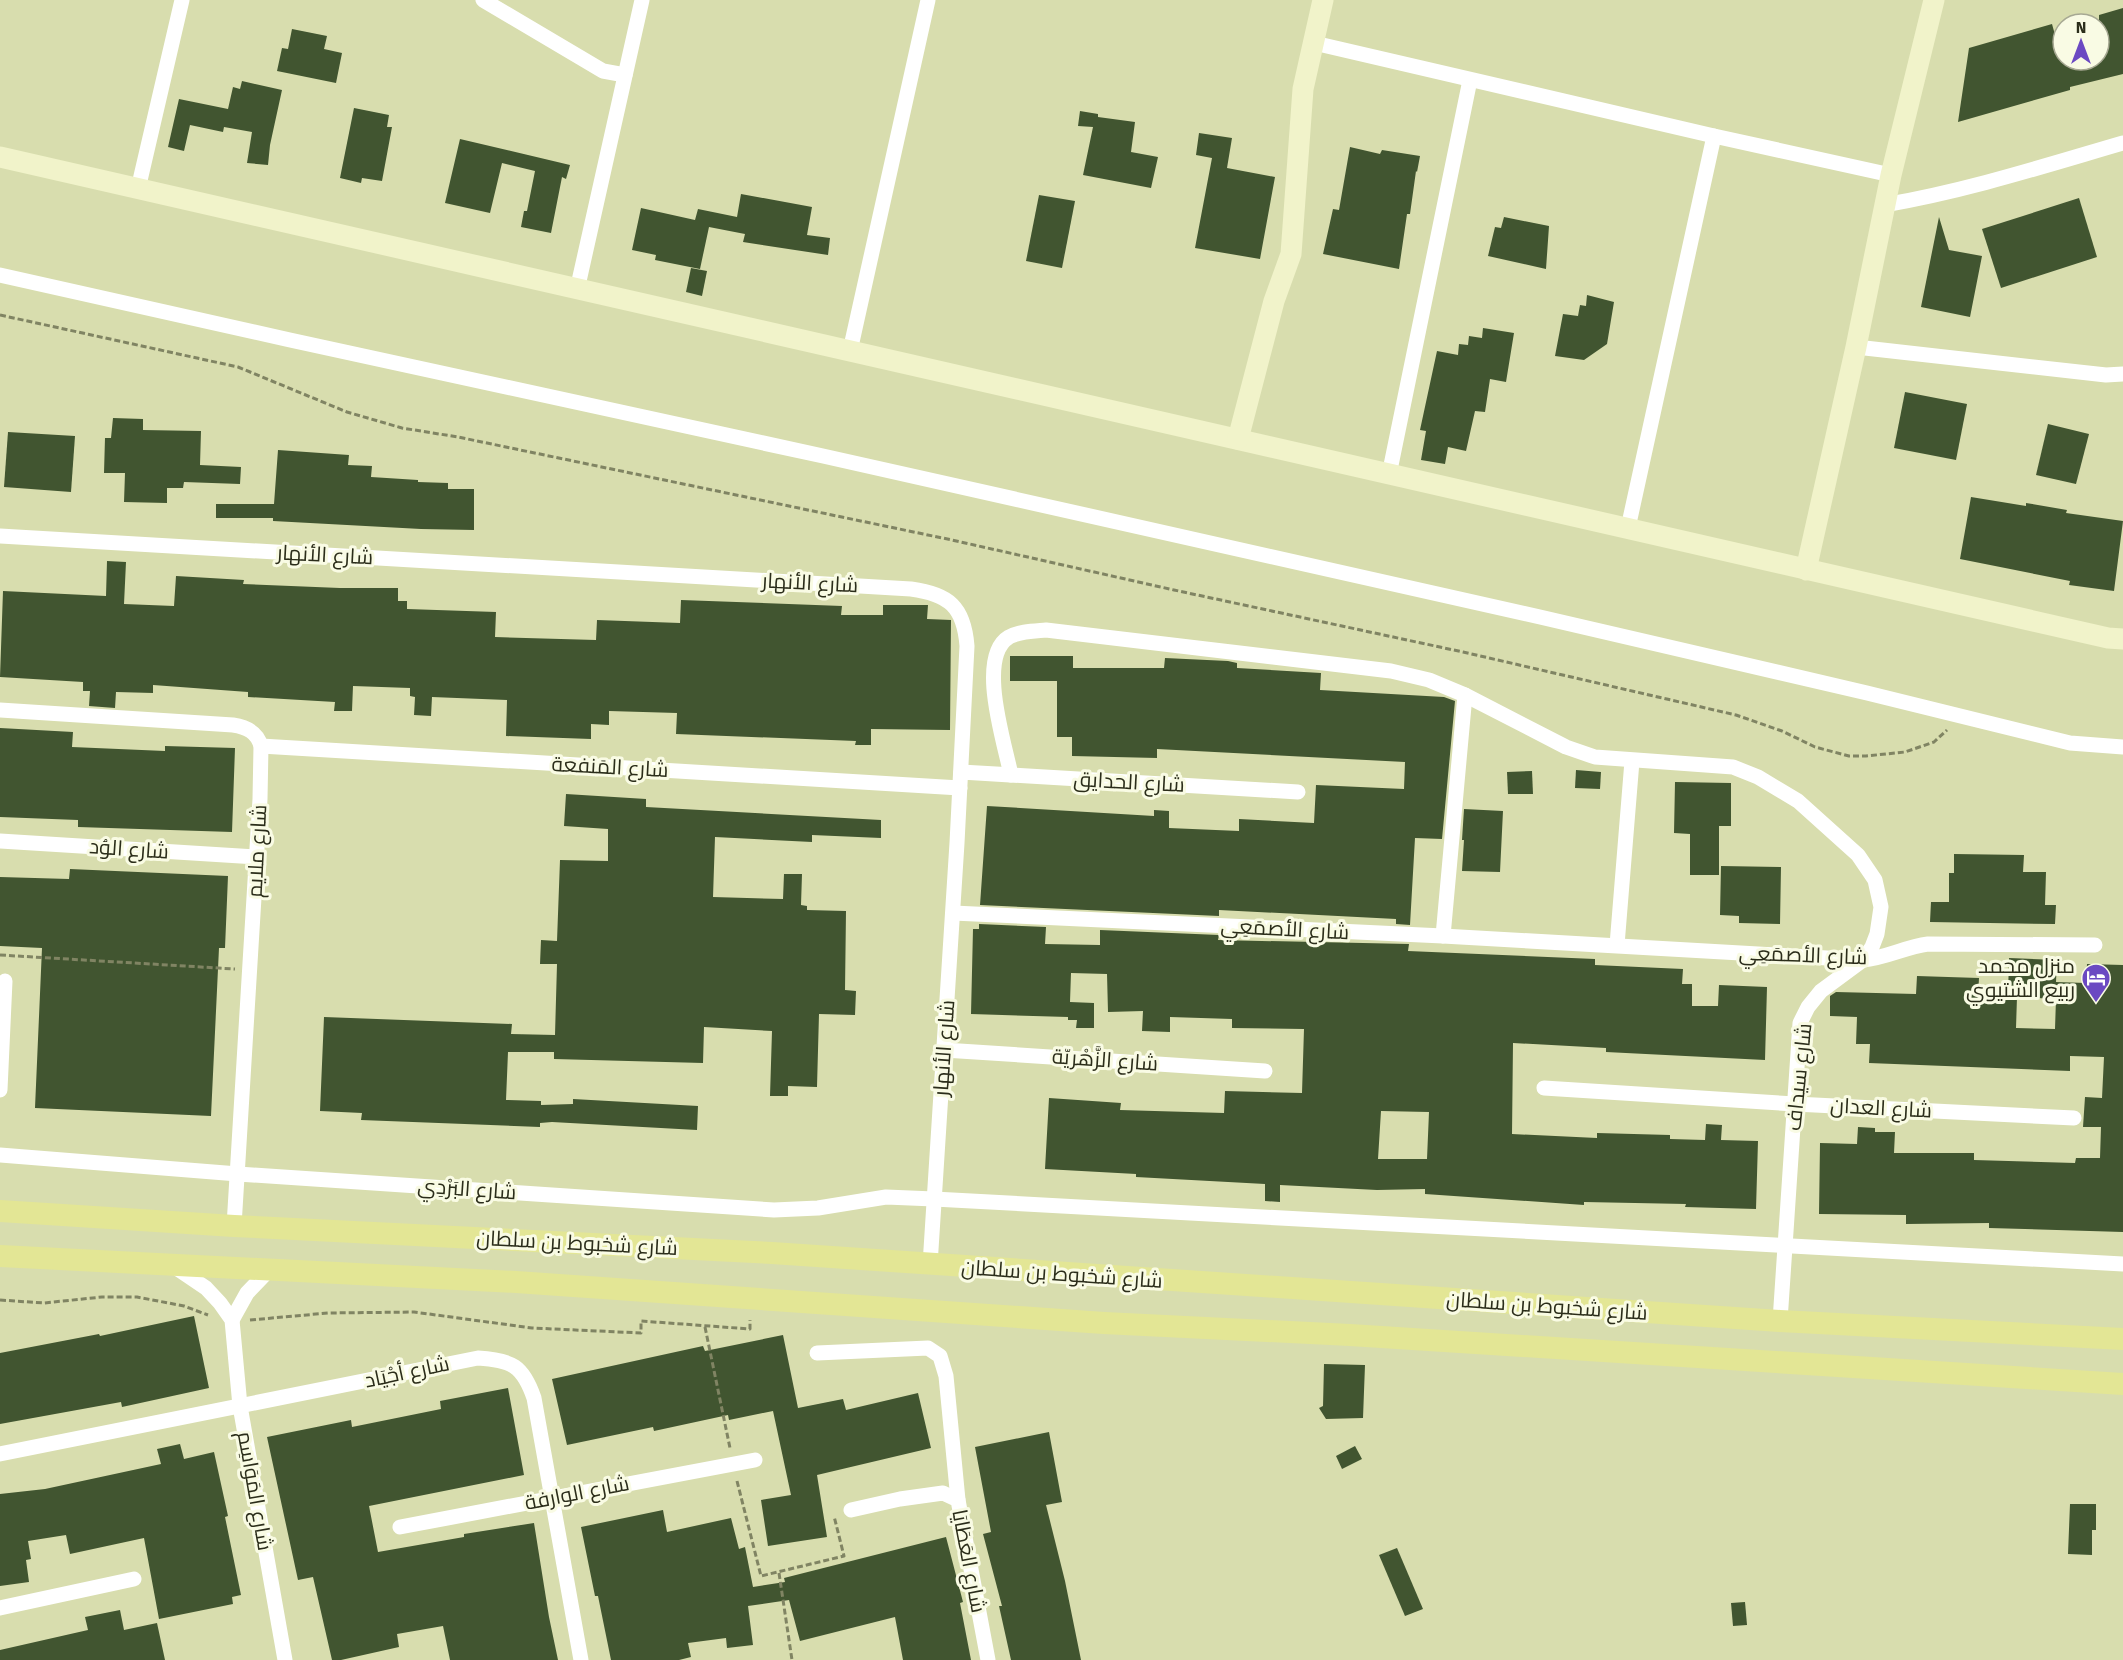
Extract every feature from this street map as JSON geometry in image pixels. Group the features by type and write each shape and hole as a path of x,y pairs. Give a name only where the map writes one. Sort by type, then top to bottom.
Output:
{"main road":[{"name":"شارع شخبوط بن سلطان","path":"0,1211 234,1226 772,1253 1780,1321 2123,1339"},
{"name":"شارع شخبوط بن سلطان","path":"0,1257 516,1281 1092,1322 1350,1335 2123,1384"}],"street":[{"path":"138,189 182,0"},
{"path":"483,0 567,52 603,71 625,75"},
{"path":"577,290 642,0"},
{"path":"850,351 928,0"},
{"path":"1238,439 1274,302 1291,254 1303,89 1323,0"},
{"path":"1806,570 1856,347 1884,205 1934,0"},
{"path":"1314,43 1891,175"},
{"path":"1389,474 1470,80"},
{"path":"1628,528 1714,136"},
{"path":"1884,205 1925,198 1972,186 2123,143"},
{"path":"0,157 1806,570 2108,638 2123,639"},
{"path":"0,275 1529,614 2070,743 2123,747"},
{"path":"1856,347 2106,375 2123,374"},
{"name":"شارع الأنهار","path":"0,536 928,591 955,606 966,632 967,646 953,913 930,1265"},
{"name":"شارع سيداف","path":"1011,775 995,699 994,662 997,650 1009,637 1029,631 1046,630 1391,671 1429,680 1465,695 1566,747 1595,757 1733,767 1758,777 1798,801 1858,855 1875,880 1881,907 1877,934 1863,960 1821,992 1808,1007 1800,1023 1780,1321"},
{"path":"1443,936 1465,695"},
{"path":"0,710 233,725 253,732 261,746"},
{"name":"شارع المَنفعة","path":"261,746 960,788"},
{"name":"شارع ملايم","path":"234,1226 257,857 261,746"},
{"path":"1617,945 1632,761"},
{"name":"شارع الحدايق","path":"961,772 1298,792"},
{"name":"شارع الوُد","path":"0,841 257,857"},
{"name":"شارع الأصمَعِي","path":"953,913 1443,936 1863,960 1877,959 1911,946 1928,944 2095,945"},
{"path":"0,1090 5,981"},
{"name":"شارع الزَّهْريّة","path":"944,1050 1265,1071"},
{"name":"شارع العدان","path":"1544,1088 2074,1118"},
{"name":"شارع البَرْدِي","path":"0,1155 238,1174 774,1210 818,1208 886,1197 2123,1264"},
{"path":"173,1265 207,1288 232,1320 247,1293 269,1270"},
{"name":"شارع المَوَاسِم","path":"232,1320 240,1406 285,1660"},
{"path":"817,1353 928,1348 940,1356 946,1376 958,1500"},
{"name":"شارع أجْيَاد","path":"0,1454 478,1358 507,1363 519,1369 528,1380 534,1398 580,1660"},
{"name":"شارع الوارفة","path":"400,1527 755,1460"},
{"name":"شارع العَطَايَا","path":"851,1510 900,1499 943,1493 958,1500 988,1660"},
{"path":"0,1608 134,1579"}],"path":[{"path":"0,315 238,367 328,405 402,428 458,437 952,540 1463,652 1736,715 1832,752 1866,756 1905,752 1923,747 1943,734 1957,715"},
{"path":"0,955 250,970"},
{"path":"0,1300 44,1303 102,1297 137,1297 184,1306 232,1320 327,1313 414,1312 570,1331 641,1333 641,1321 750,1329"},
{"path":"761,1576 844,1556 834,1514 851,1510"},
{"path":"779,1572 792,1660"}],"building":[{"path":"2123,8 2123,74 2070,87 2070,90 1958,122 1969,48 2051,24 2051,72 2111,72 2109,12"},
{"path":"292,29 327,36 324,49 342,53 336,83 277,71 282,48 288,49"},
{"path":"242,81 282,90 268,165 247,163 252,132 224,127 223,132 190,125 184,151 168,147 179,99 228,109 233,87 240,89"},
{"path":"354,108 389,115 387,127 392,127 382,181 362,178 361,183 340,178"},
{"path":"1080,111 1098,114 1098,117 1135,122 1131,152 1158,157 1151,188 1083,175 1093,127 1078,126"},
{"path":"1199,133 1232,138 1227,168 1275,177 1260,259 1195,248 1212,158 1196,155"},
{"path":"460,139 570,165 566,179 562,177 551,233 521,227 524,211 527,211 535,171 502,163 490,213 445,203"},
{"path":"1350,147 1380,154 1382,150 1420,156 1410,214 1407,214 1399,269 1323,254 1333,209 1339,210"},
{"path":"741,194 812,207 807,235 830,238 828,255 743,242 745,234 709,227 700,269 655,260 656,255 632,250 641,208 695,220 698,209 737,217"},
{"path":"1039,195 1075,201 1062,268 1026,261"},
{"path":"2079,198 2097,257 2001,288 1982,229"},
{"path":"1504,217 1549,226 1546,269 1488,256 1495,227 1501,228"},
{"path":"1939,217 1949,250 1982,256 1970,317 1921,307"},
{"path":"691,268 707,271 702,296 686,292"},
{"path":"1587,295 1614,302 1607,344 1584,360 1555,356 1563,314 1578,316 1580,305 1586,306"},
{"path":"1483,328 1514,333 1506,382 1490,379 1485,412 1475,411 1466,451 1448,447 1445,464 1421,460 1426,431 1420,430 1437,351 1458,355 1459,344 1468,345 1469,336 1482,338"},
{"path":"1905,392 1967,404 1956,460 1894,448"},
{"path":"113,418 143,419 143,430 201,431 200,465 241,467 240,484 184,482 183,488 167,488 167,503 124,502 125,473 104,473 105,438 111,438"},
{"path":"2048,424 2089,434 2076,484 2036,475"},
{"path":"8,432 75,436 71,492 4,487"},
{"path":"278,450 349,455 348,465 372,466 371,477 448,483 448,489 474,489 474,530 273,521 273,518 216,518 216,504 274,504"},
{"path":"1971,497 2026,506 2026,503 2067,510 2066,513 2123,521 2114,591 2069,585 2070,581 1960,559"},
{"path":"107,561 126,562 124,604 174,606 176,576 244,580 243,584 398,588 398,601 407,601 407,609 496,612 495,637 596,640 597,620 680,623 681,600 842,606 841,615 883,615 883,605 928,605 927,619 951,620 950,730 871,729 871,745 855,745 856,741 676,734 677,713 609,711 609,725 591,724 591,739 506,736 507,700 432,697 431,716 414,715 415,697 410,696 410,688 353,686 352,711 334,711 335,702 248,697 248,692 153,685 153,693 116,692 115,708 89,706 90,691 83,691 83,682 0,677 3,591 106,596"},
{"path":"1010,656 1073,656 1073,668 1164,668 1165,658 1228,661 1237,663 1237,668 1321,673 1320,690 1444,697 1455,701 1442,839 1415,838 1410,925 1396,924 1396,919 1219,910 1219,916 980,905 987,806 1154,816 1154,810 1169,811 1169,828 1239,831 1239,819 1314,823 1316,785 1404,789 1405,762 1157,749 1157,758 1072,756 1072,737 1057,737 1057,681 1010,681"},
{"path":"0,728 73,732 72,747 165,751 165,746 235,748 232,832 78,827 78,820 0,817"},
{"path":"1576,770 1601,772 1600,789 1575,788"},
{"path":"1532,771 1533,794 1508,794 1507,772"},
{"path":"1675,782 1731,783 1731,826 1719,826 1719,875 1690,875 1690,834 1674,833"},
{"path":"566,794 646,799 646,807 881,820 881,838 812,835 812,842 715,837 713,897 783,899 784,874 802,874 801,905 807,906 807,910 846,911 845,990 856,991 855,1015 819,1014 817,1087 788,1086 788,1096 770,1096 772,1031 704,1027 703,1063 554,1059 554,1052 508,1052 506,1100 541,1101 541,1105 573,1104 573,1099 698,1106 697,1130 552,1122 540,1123 540,1127 361,1120 362,1113 320,1111 324,1017 512,1024 511,1034 555,1035 557,964 540,964 541,940 557,941 560,860 608,861 608,829 564,826"},
{"path":"1464,809 1503,811 1500,872 1462,871"},
{"path":"1954,854 2024,855 2023,872 2046,872 2045,905 2056,905 2055,924 1930,922 1931,902 1949,902 1949,873 1954,873"},
{"path":"1721,866 1781,867 1780,924 1739,923 1739,916 1720,915"},
{"path":"70,869 228,876 225,948 219,948 211,1116 35,1108 42,948 0,946 0,877 69,879"},
{"path":"979,924 1046,927 1045,944 1100,945 1100,930 1219,935 1218,940 1409,944 1408,951 1595,959 1595,965 1683,969 1682,984 1692,984 1692,1006 1718,1006 1719,985 1767,987 1765,1060 1606,1052 1606,1048 1513,1043 1512,1134 1597,1138 1597,1133 1670,1135 1670,1139 1705,1140 1706,1124 1722,1125 1721,1140 1758,1141 1756,1209 1685,1207 1686,1204 1584,1202 1584,1205 1425,1194 1425,1189 1377,1190 1280,1185 1280,1202 1265,1201 1265,1184 1045,1169 1049,1098 1121,1103 1120,1110 1224,1113 1225,1091 1302,1093 1304,1029 1232,1028 1232,1019 1170,1017 1170,1032 1142,1031 1143,1011 1108,1012 1107,974 1071,973 1070,1002 1094,1003 1094,1028 1076,1028 1077,1020 1068,1020 1068,1017 971,1014 973,929 979,929","holes":["1381,1111 1429,1112 1427,1159 1378,1159"]},
{"path":"2009,958 2057,960 2056,982 2086,983 2087,964 2123,965 2123,1232 1989,1228 1989,1223 1906,1224 1906,1215 1819,1214 1820,1143 1857,1144 1858,1127 1875,1128 1875,1132 1895,1132 1894,1153 1974,1153 1974,1160 2075,1163 2076,1158 2100,1158 2101,1127 2083,1127 2085,1097 2102,1098 2104,1057 2070,1056 2070,1071 1869,1063 1870,1044 1856,1044 1857,1017 1830,1016 1830,996 1836,992 1916,994 1917,976 1979,978 1978,996 2008,997","holes":["2017,997 2056,999 2055,1029 2016,1028"]},
{"path":"194,1316 209,1388 122,1407 121,1402 0,1424 0,1353 99,1334 100,1336"},
{"path":"783,1335 798,1408 843,1399 846,1410 918,1393 931,1448 817,1475 827,1537 768,1546 761,1500 791,1495 773,1411 729,1420 728,1415 654,1431 653,1427 567,1445 552,1379 703,1346 705,1351"},
{"path":"1324,1364 1365,1365 1363,1418 1326,1419 1319,1408 1323,1406"},
{"path":"508,1388 524,1475 369,1506 378,1552 464,1537 464,1534 534,1523 558,1660 450,1660 443,1626 397,1634 399,1647 332,1660 313,1577 298,1580 267,1437 351,1420 352,1427 441,1409 440,1401"},
{"path":"1049,1432 1062,1502 1046,1505 1081,1660 1011,1660 999,1606 1002,1606 983,1534 991,1532 975,1447"},
{"path":"180,1444 184,1459 214,1452 228,1516 225,1517 241,1595 232,1597 233,1604 159,1619 144,1538 70,1554 66,1535 28,1541 31,1559 26,1560 29,1582 0,1586 0,1494 45,1489 161,1464 157,1449"},
{"path":"1355,1446 1362,1459 1342,1469 1336,1456"},
{"path":"2070,1504 2096,1504 2096,1530 2092,1530 2092,1555 2068,1554"},
{"path":"663,1510 667,1532 731,1518 739,1549 745,1547 753,1587 785,1582 784,1578 946,1537 963,1602 960,1603 971,1660 903,1660 895,1617 800,1641 789,1600 748,1606 753,1645 727,1648 726,1638 688,1643 691,1657 679,1660 611,1660 581,1527"},
{"path":"1397,1548 1423,1609 1405,1616 1379,1555"},
{"path":"1745,1602 1747,1625 1733,1626 1731,1603"},
{"path":"120,1610 124,1630 157,1623 165,1660 0,1660 0,1650 88,1630 85,1617"}],"place":[{"name":"منزل محمد ربيع الشتيوي","path":"2096,1004"}]}
